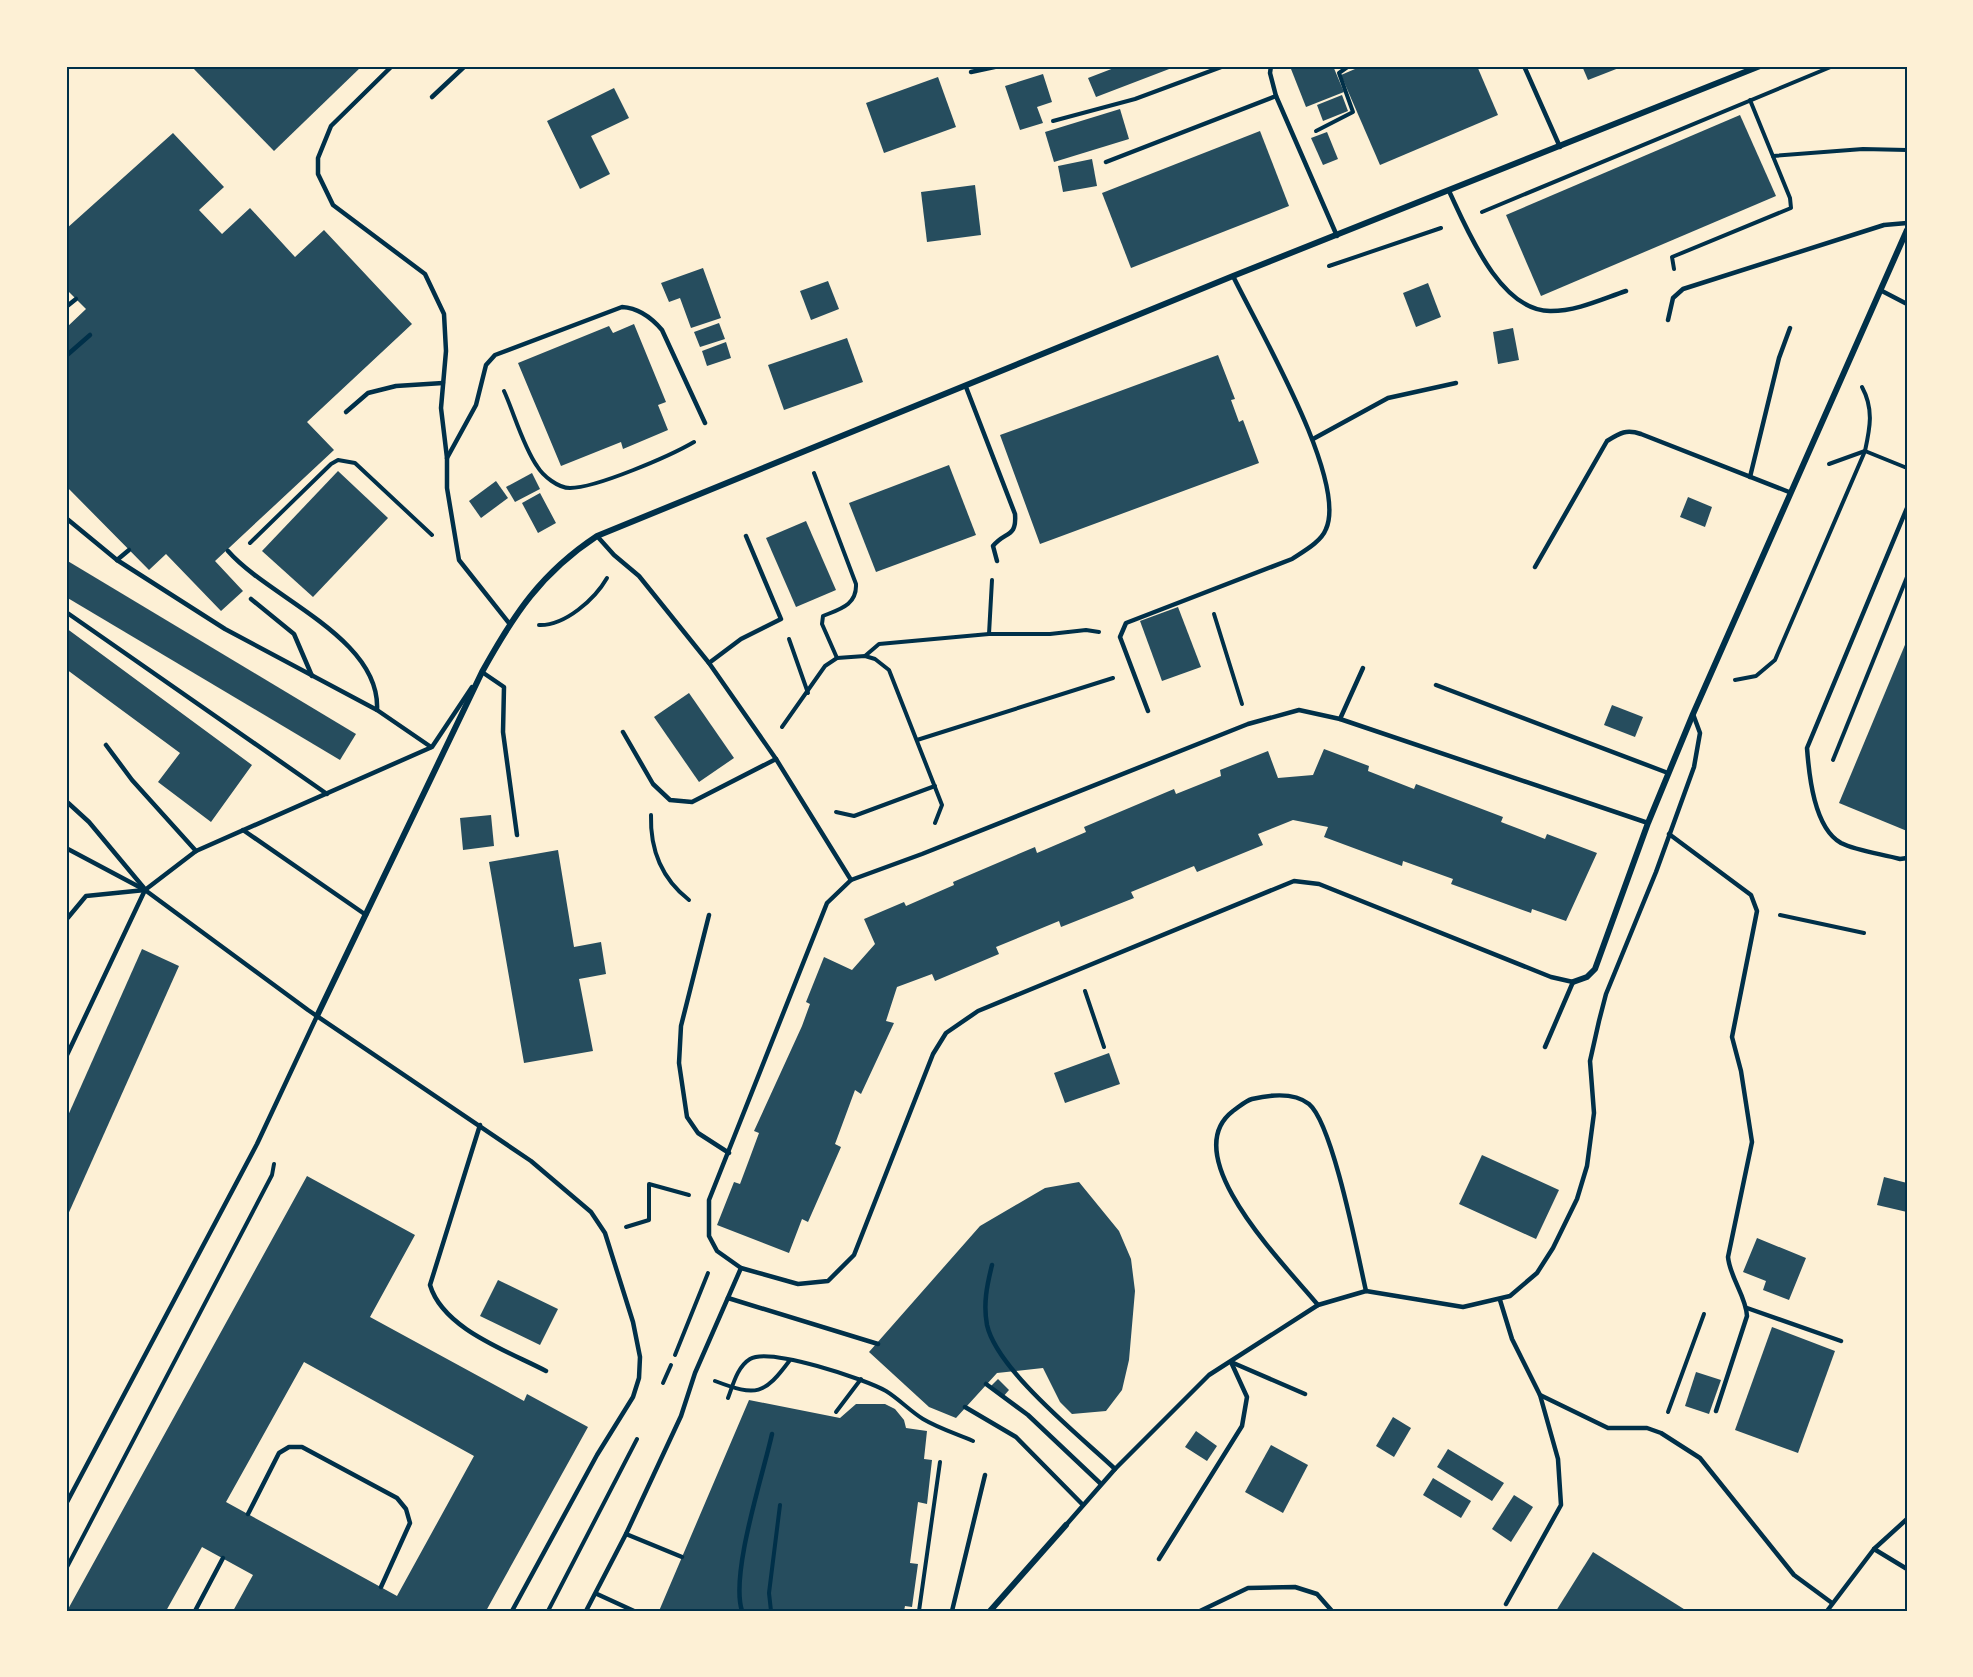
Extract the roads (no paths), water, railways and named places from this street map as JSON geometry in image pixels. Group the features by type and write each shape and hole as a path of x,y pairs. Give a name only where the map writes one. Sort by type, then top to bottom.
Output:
{"street":[{"path":"317,1016 482,672 509,623 550,571 597,536 1233,276 1760,66"},
{"path":"1573,982 1587,978 1595,969 1668,773 1789,492 1882,291 1907,230"},
{"path":"990,1611 1066,1525"}],"lane":[{"path":"392,66 332,126 318,158 318,174 333,204 425,274 444,314 446,351 441,408 447,458 447,488 459,560 509,623"},
{"path":"432,97 465,66"},
{"path":"971,72 999,66"},
{"path":"1271,66 1270,73 1276,96 1338,236"},
{"path":"1524,66 1560,147"},
{"path":"1106,162 1276,96"},
{"path":"1449,191 1495,279 1534,308 1548,311 1572,309 1626,291"},
{"path":"1668,320 1673,298 1683,289 1884,225 1907,223"},
{"path":"1148,711 1120,636 1126,623 1292,559 1311,547 1326,531 1330,513 1329,494 1313,439 1233,276"},
{"path":"1882,291 1907,304"},
{"path":"66,307 76,299"},
{"path":"447,458 476,405 486,365 495,355 622,307 631,308 652,318 662,330 705,423"},
{"path":"1750,477 1779,358 1790,328"},
{"path":"66,356 90,335"},
{"path":"346,412 368,393 396,386 442,383"},
{"path":"1313,439 1388,398 1456,383"},
{"path":"966,387 1015,514 1016,526 1010,534 998,540 993,546 997,561"},
{"path":"1535,567 1607,441 1621,432 1629,430 1641,434 1789,492"},
{"path":"1907,508 1807,748 1810,783 1824,826 1840,842 1900,859 1907,858"},
{"path":"66,518 117,560 225,629 376,710 432,747"},
{"path":"597,536 614,555 639,576 709,663 776,759 850,880"},
{"path":"709,663 741,639 781,619 746,536"},
{"path":"117,560 129,550"},
{"path":"228,550 234,558 274,591 321,620 351,649 376,684 376,710"},
{"path":"251,599 294,634 312,676"},
{"path":"66,612 328,794"},
{"path":"1340,720 1364,668"},
{"path":"66,1057 145,890 196,851 432,747 482,672 504,687 503,732 517,835"},
{"path":"1437,685 1668,773"},
{"path":"1545,1047 1573,982 1551,977 1319,884 1294,881 978,1011 946,1032 933,1054 854,1255 828,1281 798,1284 741,1268 717,1251 709,1236 709,1200 827,903 850,880 922,854 1248,724 1299,710 1340,720 1648,823"},
{"path":"1066,1525 1101,1484 1186,1396 1209,1376 1318,1305 1366,1291 1463,1307 1500,1300 1516,1292 1537,1273 1553,1248 1577,1199 1587,1166 1594,1113 1590,1061 1599,1021 1606,994 1669,834 1698,749 1700,733 1693,714"},
{"path":"624,732 653,784 670,800 692,802 776,759"},
{"path":"106,745 132,780 196,851"},
{"path":"66,801 89,822 145,890"},
{"path":"243,830 366,915"},
{"path":"1669,834 1751,896 1757,910 1732,1037 1743,1081 1752,1142 1728,1257 1731,1275 1747,1308 1747,1316 1716,1411"},
{"path":"66,848 145,890 317,1016 531,1161 591,1212 605,1233 633,1322 640,1357 639,1378 633,1397 597,1455 512,1611"},
{"path":"66,920 86,896 145,890"},
{"path":"709,915 681,1026 678,1063 687,1117 698,1133 729,1153"},
{"path":"66,1504 257,1144 317,1016"},
{"path":"1318,1305 1234,1201 1216,1163 1216,1134 1225,1117 1248,1100 1279,1094 1309,1104 1325,1129 1366,1291"},
{"path":"480,1125 430,1285 435,1301 447,1316 546,1371"},
{"path":"992,1265 985,1308 987,1326 1002,1359 1115,1469"},
{"path":"586,1611 597,1594 681,1416 695,1373 741,1268"},
{"path":"728,1298 878,1344"},
{"path":"1500,1300 1512,1339 1540,1395 1558,1459 1561,1505 1506,1604"},
{"path":"1747,1308 1841,1341"},
{"path":"1231,1362 1305,1394"},
{"path":"1159,1559 1242,1426 1247,1397 1231,1362"},
{"path":"986,1384 1034,1420 1101,1484"},
{"path":"1540,1395 1608,1428 1647,1428 1660,1433 1700,1458 1794,1575 1832,1602"},
{"path":"965,1407 1016,1437 1083,1505"},
{"path":"742,1611 739,1601 742,1559 772,1434"},
{"path":"248,1514 279,1453 290,1447 302,1447 397,1498 406,1509 410,1523 381,1587"},
{"path":"952,1611 985,1475"},
{"path":"1827,1611 1874,1549 1907,1519"},
{"path":"626,1534 682,1557"},
{"path":"1874,1549 1907,1569"},
{"path":"195,1611 223,1558"},
{"path":"1200,1611 1248,1588 1295,1587 1317,1594 1332,1611"},
{"path":"597,1594 634,1611"}]}
